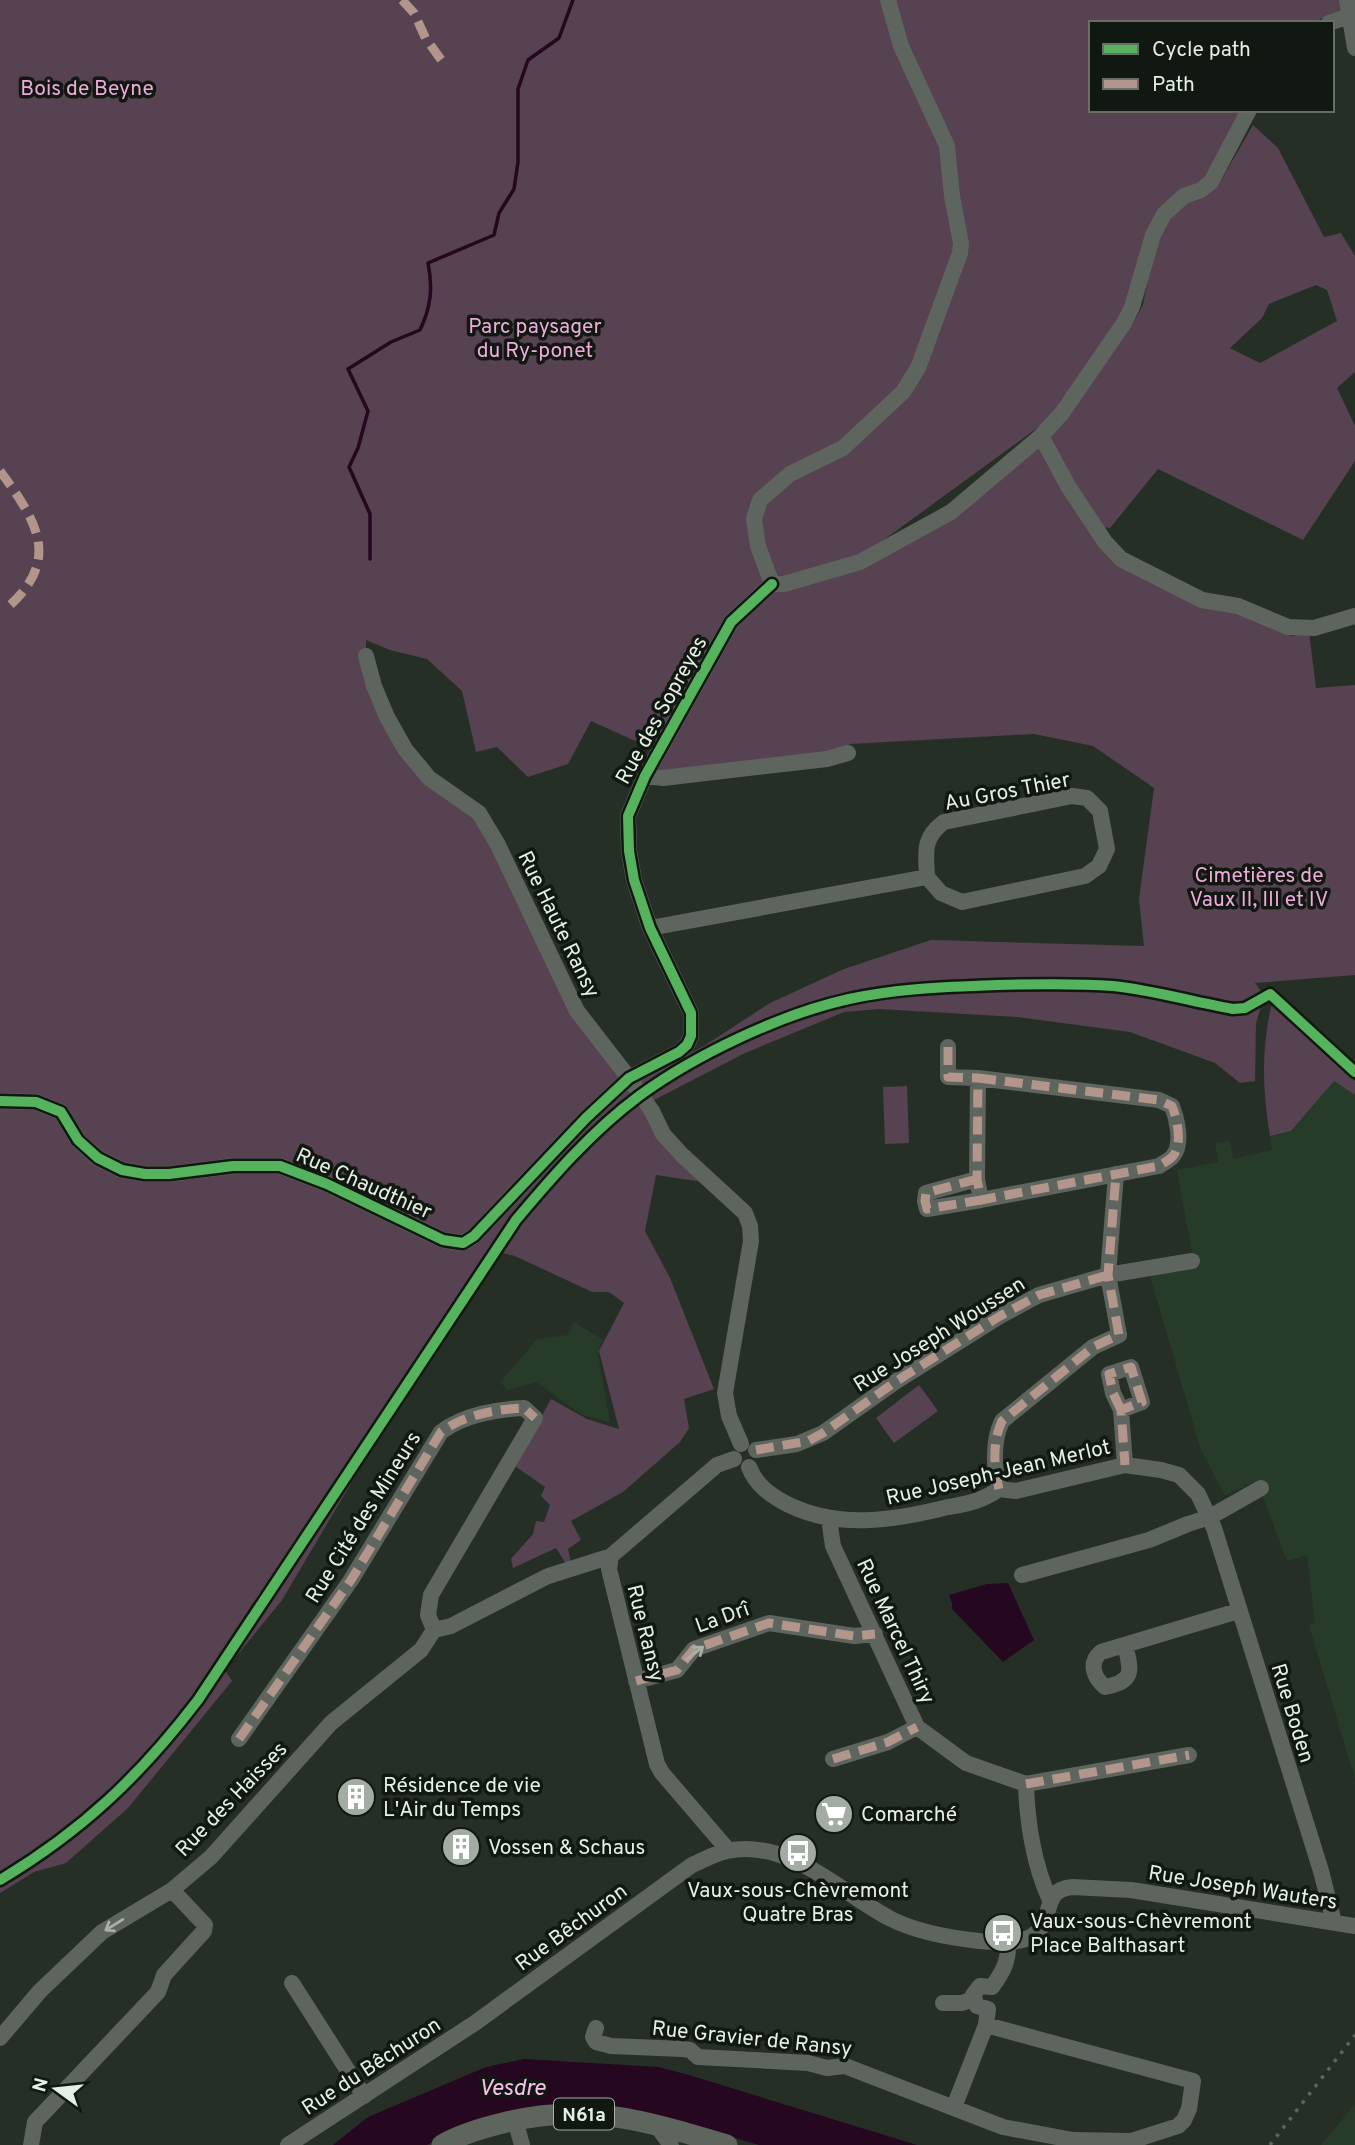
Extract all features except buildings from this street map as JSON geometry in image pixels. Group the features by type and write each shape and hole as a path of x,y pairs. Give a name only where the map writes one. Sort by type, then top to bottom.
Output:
{"main road":[{"name":"N61a","path":"442,2145 484,2128 562,2112 618,2116 653,2135 727,2145"}],"street":[{"path":"888,0 901,46 947,146 951,196 961,243 960,253 918,368 903,392 844,448 790,474 760,500 754,519 758,546 772,584 784,584 860,562 951,512 1041,436 1062,413 1124,324 1132,307 1153,235 1164,215 1184,197 1201,190 1211,182 1248,112"},
{"path":"1332,21 1350,10 1355,48"},
{"path":"1041,436 1068,486 1105,542 1121,559 1202,600 1238,606 1288,627 1314,628 1355,616"},
{"name":"Rue des Sopreyes","path":"629,1078 679,1052 687,1045 691,1036 691,1013 650,928 634,880 629,851 628,816 645,776 731,622 772,584"},
{"name":"Rue Haute Ransy","path":"366,656 374,686 387,717 405,748 429,778 480,813 497,843 576,1011 629,1078 652,1111 663,1134 745,1213 750,1226 751,1241 725,1388 729,1416 744,1451"},
{"name":"Rue des Sopreyes","path":"645,776 663,778 718,772 827,759 848,753"},
{"name":"Au Gros Thier","path":"1072,796 1087,798 1100,811 1107,849 1099,866 1085,876 962,902 941,893 928,877 926,848 932,831 944,822 1072,796"},
{"path":"650,928 928,877"},
{"path":"948,1047 948,1077 978,1077 1159,1100 1172,1106 1177,1119 1177,1148 1172,1157 1158,1166 928,1209 926,1193 977,1179"},
{"path":"978,1077 977,1179 981,1200"},
{"name":"Rue Chaudthier","path":"0,1101 36,1102 61,1112 78,1140 98,1158 122,1170 169,1174 233,1166 280,1166 327,1184 443,1240 463,1243 474,1236 586,1118 629,1078"},
{"path":"999,1489 995,1468 997,1439 1002,1421 1093,1347 1118,1335 1108,1275 1116,1174"},
{"name":"Rue Joseph Woussen","path":"744,1451 808,1441 895,1382 1039,1295 1108,1275 1192,1261"},
{"name":"Rue Cité des Mineurs","path":"292,1666 351,1580 441,1432 450,1424 489,1412 524,1408 535,1418 431,1595 428,1615 434,1630"},
{"path":"1121,1410 1125,1465"},
{"path":"434,1630 451,1626 548,1576 611,1556 717,1465 744,1451"},
{"name":"Rue Joseph-Jean Merlot","path":"744,1451 741,1467 749,1467 771,1496 800,1511 830,1519 880,1520 908,1517 986,1499 999,1489 1016,1491 1125,1465 1179,1475 1198,1494 1210,1517"},
{"path":"1022,1575 1128,1548 1210,1517 1261,1488"},
{"name":"Rue Boden","path":"1210,1517 1321,1871 1334,1923"},
{"name":"Rue Marcel Thiry","path":"830,1519 833,1546 917,1727 966,1763 1026,1784"},
{"name":"Rue Ransy","path":"611,1556 608,1569 657,1764 729,1850"},
{"path":"1125,1645 1238,1611"},
{"name":"La Drî","path":"636,1681 677,1670 694,1649 769,1623 854,1636 875,1634"},
{"name":"Rue des Haisses","path":"0,2038 40,1991 102,1933 172,1890 211,1857 331,1723 421,1650 434,1630"},
{"name":"Rue des Haisses","path":"239,1739 292,1666"},
{"path":"832,1759 888,1742 917,1727"},
{"path":"729,1850 755,1850 797,1861 908,1926 968,1939 1009,1942 1032,1936 1041,1928 1051,1900 1043,1885 1029,1822 1026,1784 1189,1755"},
{"name":"Rue Bêchuron","path":"477,2022 692,1865 729,1850"},
{"name":"Rue Joseph Wauters","path":"1051,1900 1056,1892 1063,1888 1124,1889 1355,1926"},
{"path":"31,2145 35,2122 158,1992 164,1975 204,1931 205,1925 172,1890"},
{"path":"992,1987 1009,1956 1009,1942"},
{"path":"292,1983 364,2095"},
{"path":"954,2107 987,2017 998,1997 992,1987 984,1985 977,1988 973,1999"},
{"path":"943,2003 962,2003 973,1999"},
{"path":"973,1999 987,2017"},
{"name":"Rue Gravier de Ransy","path":"596,2028 593,2037 596,2042 611,2046 683,2049 690,2050 698,2057 808,2063 827,2068 845,2066 1003,2127 1073,2140 1131,2141 1178,2126 1184,2120 1189,2109 1193,2081 987,2017"},
{"name":"Rue du Bêchuron","path":"288,2145 477,2022"},
{"path":"515,2120 522,2145"},
{"path":"653,2135 671,2145"}],"shaded area":[{"path":"1334,1080 1355,1095 1355,1779 1309,1625 1315,1623 1307,1555 1287,1561 1257,1481 1225,1495 1201,1450 1150,1276 1194,1264 1177,1170 1218,1162 1215,1143 1230,1141 1233,1159 1272,1150 1270,1136 1291,1131"},
{"path":"574,1322 602,1339 598,1354 610,1422 582,1415 536,1382 507,1390 500,1382 537,1339 568,1335"},
{"path":"1355,2104 1355,2145 1321,2145"}],"green space":[{"name":"Parc paysager du Ry-ponet","path":"0,0 1355,0 1355,7 1316,21 1089,21 1089,112 1243,112 1205,177 1195,186 1177,192 1157,210 1147,230 1123,318 1051,418 874,547 952,515 1033,448 1041,448 1119,566 1292,636 1309,632 1316,688 1355,685 1355,975 1255,983 1264,995 1256,1024 1255,1081 1240,1083 1215,1063 1130,1032 1017,1017 879,1009 844,1012 745,1053 654,1100 635,1081 704,1046 770,1003 844,969 931,940 1144,946 1139,899 1154,788 1093,746 1034,734 850,744 838,751 653,772 731,616 653,749 591,721 568,764 528,777 497,747 476,752 462,691 427,659 390,650 366,640 366,656 405,748 479,813 577,1011 703,1182 656,1175 645,1231 670,1278 714,1389 684,1399 689,1428 680,1442 623,1492 571,1521 581,1540 568,1549 571,1563 567,1565 556,1548 513,1568 511,1559 533,1534 536,1521 544,1522 550,1505 541,1496 545,1487 515,1466 551,1399 587,1419 619,1429 599,1351 624,1303 609,1292 592,1292 515,1256 489,1250 282,1600 225,1670 232,1681 128,1808 66,1863 34,1872 0,1893"},
{"path":"1253,125 1278,148 1324,237 1341,233 1355,256 1355,372 1337,388 1355,426 1355,461 1303,540 1158,469 1110,528 1104,527 1064,472 1048,437 1136,318 1143,305 1153,252 1165,224 1182,204 1220,182","holes":["1316,285 1327,290 1337,321 1260,363 1230,348 1262,318 1269,304"]},
{"path":"1273,998 1355,1081 1355,1095 1334,1081 1291,1131 1270,1136 1264,1067 1266,1034"},
{"path":"907,1086 909,1143 885,1144 883,1087"},
{"path":"919,1385 938,1411 894,1443 876,1418"}],"water":[{"path":"1008,1583 1034,1640 1003,1662 952,1609 949,1595 987,1584"},
{"name":"Vesdre","path":"524,2059 658,2067 917,2145 759,2145 656,2115 451,2132 427,2145 333,2145 368,2117 486,2067"}],"waterway":[{"path":"370,559 370,514 349,467 358,448 368,411 348,369 391,342 420,330 430,297 428,263 494,235 499,213 514,189 518,162 518,89 528,60 559,38 573,0"}],"railway":[{"path":"1270,2145 1355,2035"}],"marked path":[{"path":"402,0 414,13 426,39 445,65"},
{"path":"0,471 24,506 38,539 39,556 35,572 25,589 8,607"},
{"path":"948,1047 948,1077 978,1078"},
{"path":"978,1078 1159,1100 1172,1106 1174,1111 1178,1131 1176,1151 1159,1166 981,1200 977,1179 978,1078"},
{"path":"999,1489 995,1455 1002,1421 1093,1347 1119,1335 1108,1275 1116,1174"},
{"path":"977,1179 926,1193 925,1201 927,1209 981,1200"},
{"path":"756,1450 808,1441 1000,1316 1039,1295 1108,1275"},
{"path":"1121,1410 1113,1393 1109,1374 1131,1367 1142,1402 1121,1410 1125,1465"},
{"path":"239,1739 351,1580 441,1432 470,1417 503,1410 524,1408 535,1418"},
{"path":"636,1681 677,1670 694,1649 769,1623 854,1636 875,1634"},
{"path":"833,1759 888,1742 917,1727"},
{"path":"1026,1784 1189,1755"}],"cycle path":[{"path":"0,1101 36,1102 61,1112 78,1140 98,1158 122,1170 169,1174 233,1166 280,1166 327,1184 443,1240 463,1243 474,1236 586,1118 629,1078 679,1052 687,1045 691,1036 691,1013 650,928 634,880 629,851 628,816 645,776 731,622 772,584"},
{"path":"0,1880 83,1822 131,1777 176,1728 198,1700 516,1220 605,1124 639,1096 686,1066 767,1025 849,999 923,989 1069,984 1128,988 1233,1009 1245,1008 1270,994 1355,1072"}],"place":[{"name":"Résidence de vie L'Air du Temps","path":"356,1797"},
{"name":"Comarché","path":"834,1814"},
{"name":"Vossen & Schaus","path":"461,1847"},
{"name":"Vaux-sous-Chèvremont Quatre Bras","path":"798,1853"},
{"name":"Vaux-sous-Chèvremont Place Balthasart","path":"1003,1933"}],"park label":[{"name":"Bois de Beyne","path":"87,88"},
{"name":"Cimetières de Vaux II, III et IV","path":"1259,887"}]}
